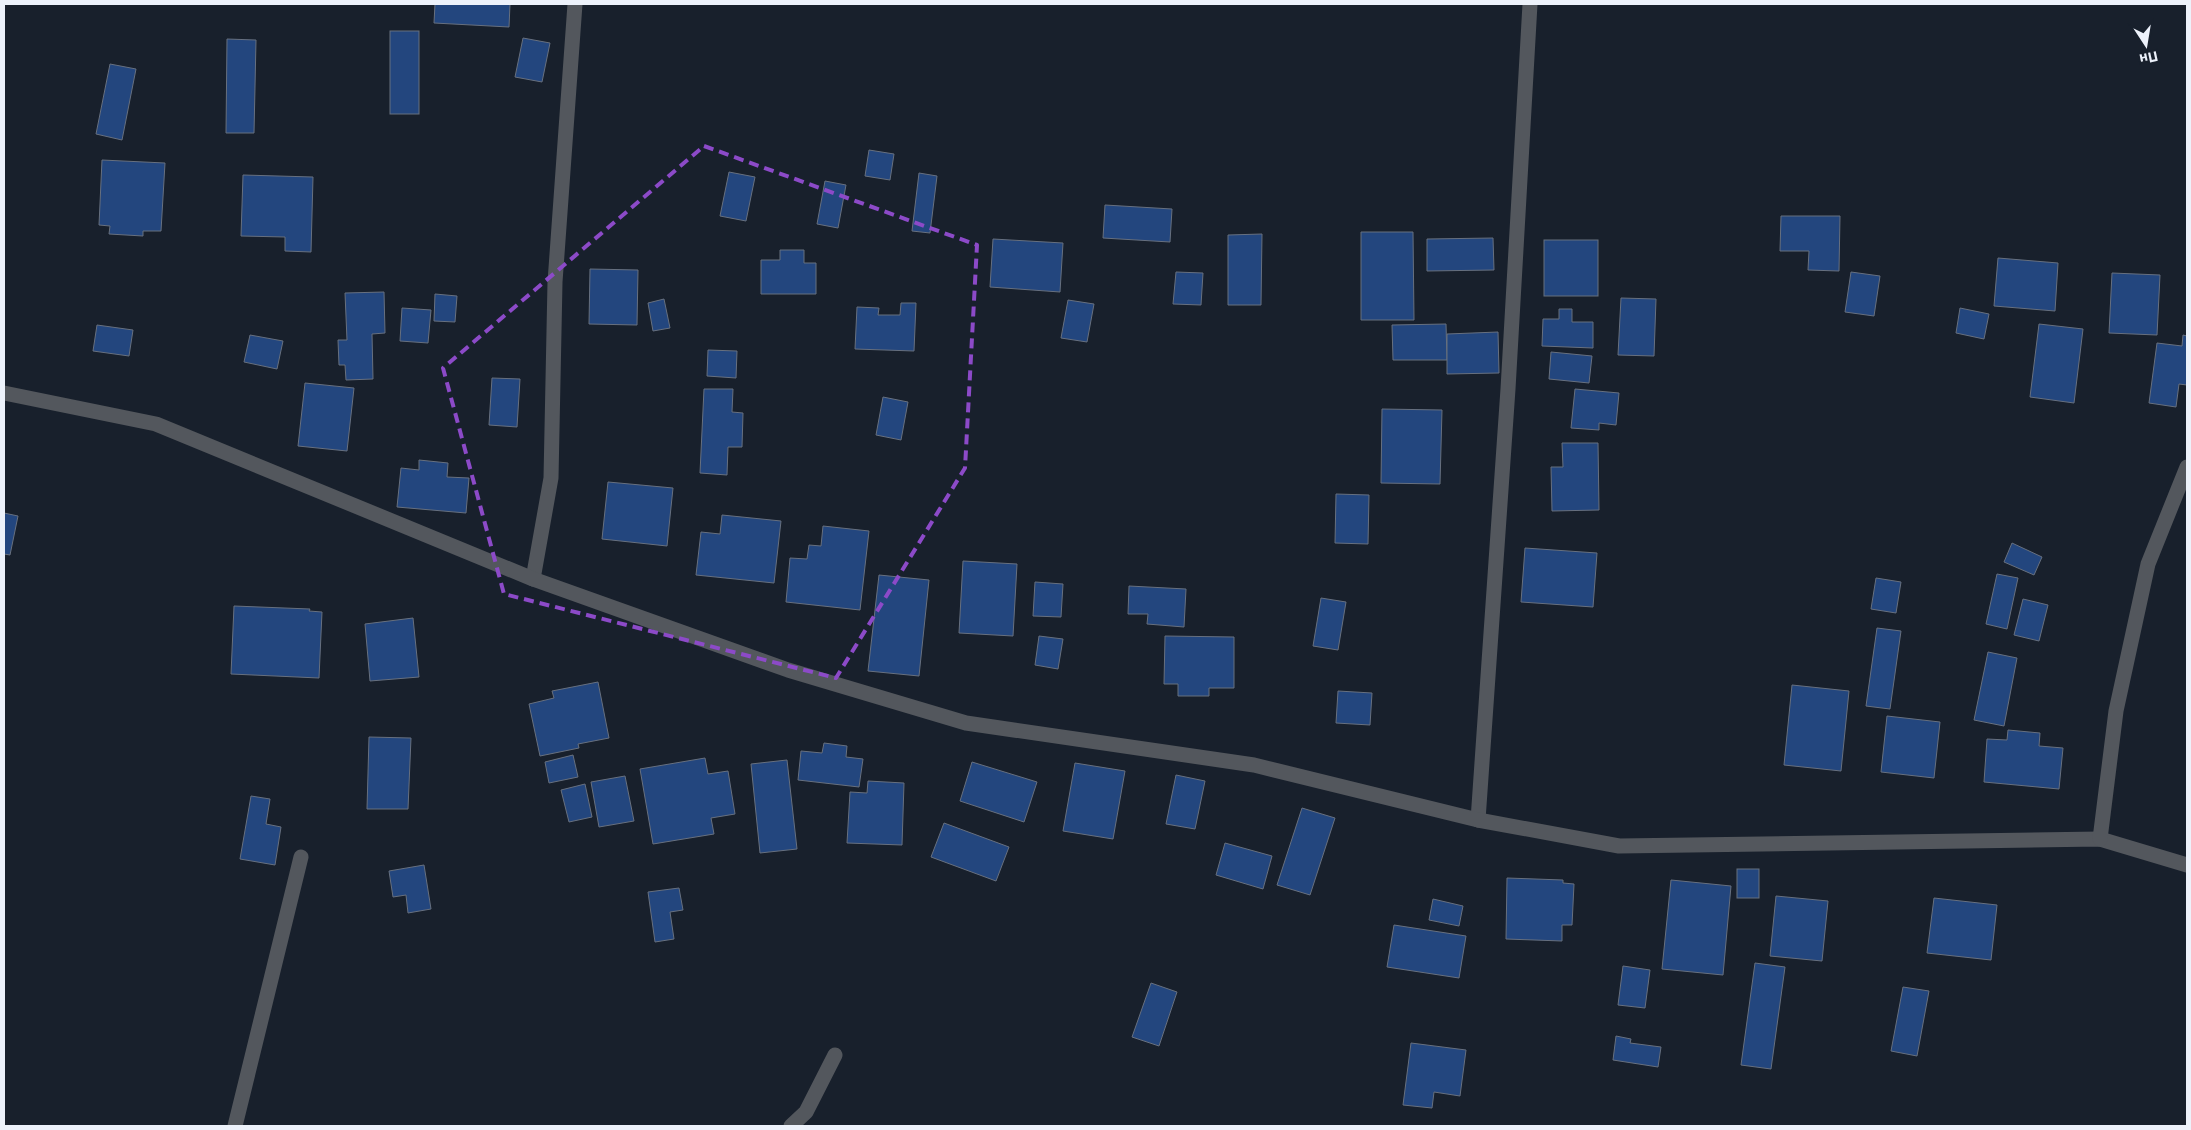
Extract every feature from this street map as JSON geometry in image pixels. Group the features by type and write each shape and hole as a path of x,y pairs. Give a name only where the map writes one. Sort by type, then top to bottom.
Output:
{"street":[{"path":"533,579 551,478 556,282 575,4"},
{"path":"1478,820 1508,388 1530,4"},
{"path":"4,393 156,424 533,579 788,670 966,723 1254,765 1478,820 1619,846 2100,839 2187,865"},
{"path":"2100,839 2116,711 2148,564 2187,467"},
{"path":"235,1126 301,857"},
{"path":"791,1126 806,1112 835,1055"}],"highlighted area":[{"path":"704,146 977,245 965,468 836,678 504,594 443,368"}],"building":[{"path":"435,4 510,4 509,27 434,23"},
{"path":"390,31 419,31 419,114 390,114"},
{"path":"523,38 550,43 542,82 515,77"},
{"path":"227,39 256,40 254,133 226,133"},
{"path":"110,64 136,69 122,140 96,134"},
{"path":"869,150 894,154 890,180 865,176"},
{"path":"102,160 165,163 161,231 143,231 143,236 109,234 110,226 99,225"},
{"path":"729,172 755,177 746,221 720,216"},
{"path":"919,173 937,176 930,233 912,231"},
{"path":"243,175 313,177 311,252 285,251 285,237 241,236"},
{"path":"825,181 846,185 838,228 817,224"},
{"path":"1105,205 1172,209 1170,242 1103,238"},
{"path":"1781,216 1840,216 1839,271 1808,270 1809,251 1780,251"},
{"path":"1361,232 1413,232 1414,320 1361,320"},
{"path":"1262,234 1261,305 1228,305 1228,235"},
{"path":"1493,238 1494,270 1427,271 1427,239"},
{"path":"993,239 1063,243 1060,292 990,287"},
{"path":"1544,240 1598,240 1598,296 1544,296"},
{"path":"780,250 804,250 804,263 816,263 816,294 761,294 761,260 780,260"},
{"path":"1998,258 2058,263 2055,311 1994,306"},
{"path":"590,269 638,270 637,325 589,324"},
{"path":"1176,272 1203,273 1201,305 1173,304"},
{"path":"1851,272 1880,276 1874,316 1845,312"},
{"path":"2112,273 2160,275 2157,335 2109,333"},
{"path":"384,292 385,333 372,334 373,379 346,380 345,365 339,365 338,340 347,340 345,293"},
{"path":"435,294 457,296 455,322 434,321"},
{"path":"1621,298 1656,299 1654,356 1618,355"},
{"path":"664,299 670,328 653,331 648,303"},
{"path":"1068,300 1094,304 1087,342 1061,338"},
{"path":"901,303 916,303 914,351 855,349 857,307 879,308 878,315 900,315"},
{"path":"402,308 431,310 428,343 400,341"},
{"path":"1960,308 1989,314 1984,339 1956,333"},
{"path":"1559,309 1572,309 1572,322 1593,322 1593,348 1542,346 1543,319 1559,319"},
{"path":"1446,324 1447,360 1393,360 1392,325"},
{"path":"2039,324 2083,329 2074,403 2030,397"},
{"path":"97,325 133,330 129,356 93,351"},
{"path":"1498,332 1499,373 1447,374 1447,334"},
{"path":"250,335 283,341 277,369 244,362"},
{"path":"2183,335 2187,336 2187,385 2179,384 2176,407 2149,403 2157,343 2182,346"},
{"path":"708,350 737,351 736,378 707,376"},
{"path":"1551,352 1592,356 1589,383 1549,379"},
{"path":"492,378 520,379 517,427 489,425"},
{"path":"305,383 354,388 347,451 298,446"},
{"path":"704,389 733,389 732,412 743,413 742,447 728,447 727,475 700,473"},
{"path":"1575,389 1619,393 1616,425 1599,423 1599,430 1571,428"},
{"path":"883,397 908,402 901,440 876,435"},
{"path":"1382,409 1442,410 1440,484 1381,483"},
{"path":"1562,443 1598,443 1599,510 1552,511 1551,467 1563,467"},
{"path":"419,460 448,463 447,477 469,478 466,513 397,507 401,468 419,470"},
{"path":"608,482 673,488 667,546 602,539"},
{"path":"1336,494 1369,495 1368,544 1335,543"},
{"path":"4,513 18,516 10,555 4,554"},
{"path":"722,515 781,521 774,583 696,575 701,532 720,534"},
{"path":"823,526 869,531 860,610 786,602 790,558 807,559 809,545 821,546"},
{"path":"2012,543 2042,557 2034,575 2004,562"},
{"path":"1525,548 1597,553 1593,607 1521,602"},
{"path":"963,561 1017,564 1013,636 959,633"},
{"path":"1997,574 2018,578 2007,629 1986,624"},
{"path":"879,575 929,580 919,676 868,671"},
{"path":"1876,578 1901,582 1896,613 1871,609"},
{"path":"1035,582 1063,584 1061,617 1033,616"},
{"path":"1129,586 1186,589 1184,627 1147,624 1148,614 1128,614"},
{"path":"1321,598 1346,602 1338,650 1313,646"},
{"path":"2023,599 2048,605 2039,641 2014,635"},
{"path":"234,606 310,609 309,611 322,612 319,678 231,674"},
{"path":"413,618 419,677 370,681 365,624"},
{"path":"1877,628 1901,631 1890,709 1866,706"},
{"path":"1039,636 1063,639 1058,669 1035,665"},
{"path":"1165,636 1234,637 1234,688 1209,688 1209,696 1178,696 1178,684 1164,684"},
{"path":"1988,652 2017,658 2004,726 1974,720"},
{"path":"598,682 609,738 578,744 579,748 540,756 529,704 554,698 552,691"},
{"path":"1792,685 1849,691 1841,771 1784,765"},
{"path":"1338,691 1372,693 1370,725 1336,723"},
{"path":"1887,716 1940,722 1934,778 1881,772"},
{"path":"2008,730 2040,733 2039,746 2063,748 2059,789 1984,782 1987,739 2007,740"},
{"path":"369,737 411,738 408,809 367,809"},
{"path":"824,743 847,746 846,757 863,759 859,787 798,780 801,751 822,753"},
{"path":"573,755 578,777 549,783 545,762"},
{"path":"705,758 708,774 728,771 735,814 711,818 714,834 653,844 640,769"},
{"path":"787,760 797,849 760,853 751,764"},
{"path":"972,762 1037,782 1024,822 960,801"},
{"path":"1075,763 1125,771 1113,839 1063,831"},
{"path":"1176,775 1205,781 1195,829 1166,824"},
{"path":"625,776 634,821 599,827 591,782"},
{"path":"868,781 904,783 902,845 847,843 850,792 867,793"},
{"path":"585,784 592,817 569,822 561,790"},
{"path":"251,796 270,799 266,824 281,827 275,865 240,859"},
{"path":"1302,808 1335,818 1310,895 1277,885"},
{"path":"944,823 1009,847 996,881 931,857"},
{"path":"1225,843 1272,856 1263,889 1216,875"},
{"path":"424,865 431,909 408,913 406,895 393,897 389,871"},
{"path":"1737,869 1759,869 1759,898 1737,898"},
{"path":"1507,878 1563,880 1563,883 1574,884 1572,925 1562,925 1562,941 1506,939"},
{"path":"1671,880 1731,886 1723,975 1662,969"},
{"path":"679,888 683,910 670,912 674,939 655,942 648,892"},
{"path":"1776,896 1828,901 1822,961 1770,956"},
{"path":"1934,898 1997,905 1991,960 1927,953"},
{"path":"1433,899 1463,906 1459,926 1429,920"},
{"path":"1394,925 1466,936 1459,978 1387,967"},
{"path":"1755,963 1785,967 1771,1069 1741,1065"},
{"path":"1623,966 1650,970 1645,1008 1618,1005"},
{"path":"1151,983 1177,992 1159,1046 1132,1037"},
{"path":"1903,987 1929,991 1917,1056 1891,1051"},
{"path":"1616,1036 1631,1039 1630,1043 1661,1047 1658,1067 1613,1060"},
{"path":"1411,1043 1466,1050 1460,1096 1434,1092 1432,1108 1403,1105"}]}
